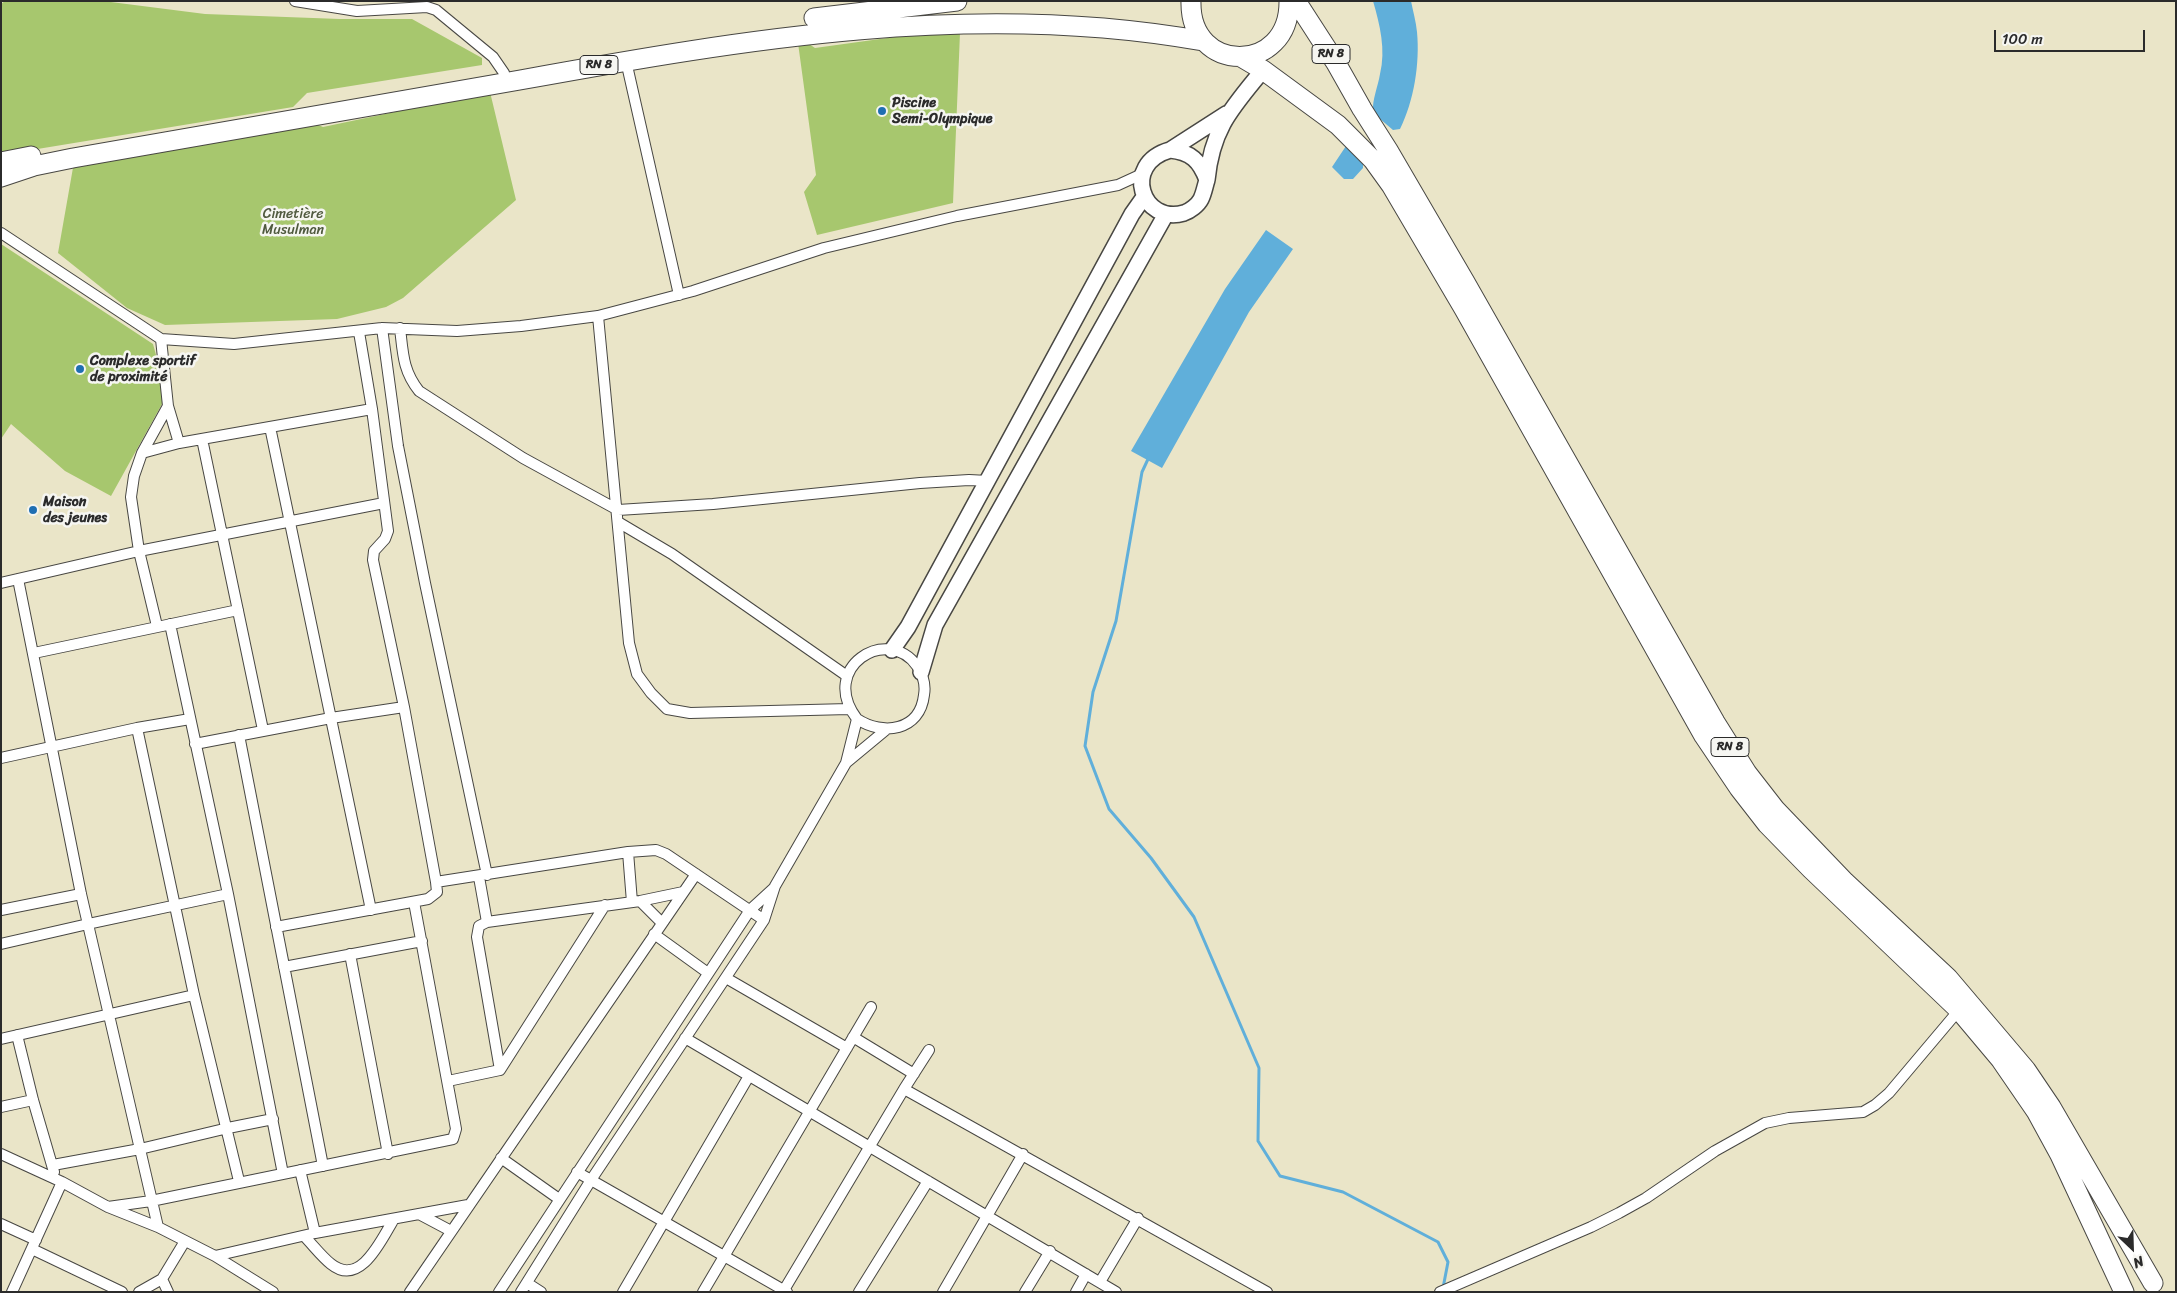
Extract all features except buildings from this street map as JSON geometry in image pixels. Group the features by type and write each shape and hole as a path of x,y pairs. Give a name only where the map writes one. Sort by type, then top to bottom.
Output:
{"highway":[{"name":"RN 8","path":"1,162 504,74 808,18 957,1"},
{"path":"1191,1 1190,14 1195,29 1203,42 1220,53 1241,57 1255,55 1268,49 1278,40 1286,28 1296,3"},
{"name":"RN 8","path":"1296,3 1324,43 1362,109 1391,185 1464,310 1704,736 1767,824 1811,869 1959,1010 2001,1060 2036,1111 2060,1155 2126,1292"},
{"name":"RN 8","path":"1,177 34,166 73,158 322,116 626,60 806,31 938,20 1010,20 1077,23 1128,28 1203,42"},
{"name":"RN 8","path":"1241,57 1263,70 1380,155 1475,299 1710,713 1747,773 1775,809 1821,858 1948,978 2026,1070 2050,1107 2157,1288"},
{"path":"2126,1292 2136,1283 2147,1282 2157,1288"}],"street":[{"path":"295,1 357,11 427,7 436,10"},
{"path":"428,1 436,10 493,56 504,74"},
{"path":"626,60 679,294"},
{"path":"1229,112 1170,150 1159,153 1150,160 1142,174 1142,188 1144,197 1157,210 1166,214 1186,212 1201,200 1207,180 1213,144 1229,112 1263,70"},
{"path":"1170,150 1181,151 1198,161 1207,180"},
{"path":"1,233 161,340 234,344 359,332 382,328 458,331 521,326 598,316 679,294 824,248 957,216 1118,185 1142,174"},
{"path":"892,650 908,627 1132,214 1144,197"},
{"path":"921,672 935,625 1166,214"},
{"path":"598,316 630,643 637,674 651,693 667,708 690,713 849,709"},
{"path":"382,328 406,485 483,876 488,922"},
{"path":"400,328 406,370 409,379 419,391 523,458 618,510 713,504 902,485 988,480"},
{"path":"276,928 414,902 434,895 438,889 374,560 374,551 385,539 388,532 372,409 359,332"},
{"path":"161,340 168,406 179,442"},
{"path":"157,626 139,551 131,497 134,476 142,453 168,406"},
{"path":"142,453 179,442 372,409"},
{"path":"270,427 371,910"},
{"path":"202,438 263,730"},
{"path":"1,583 139,551 384,503"},
{"path":"618,522 672,554 847,676"},
{"path":"18,579 81,894 158,1227"},
{"path":"34,653 238,610"},
{"path":"170,624 228,894 283,1174"},
{"path":"879,650 892,650 904,654 914,662 921,672 925,684 921,707 914,717 904,725 887,729 868,726 857,719 849,709 845,696 847,676 856,661 867,654 879,650"},
{"path":"195,744 263,730 404,707"},
{"path":"1,758 137,728 190,719"},
{"path":"541,1292 524,1288 591,1180 764,920 775,886 846,763 857,719"},
{"path":"137,728 194,995 228,1128 239,1181"},
{"path":"846,763 887,729"},
{"path":"239,735 323,1166"},
{"path":"436,882 628,852 656,850 666,854 764,920"},
{"path":"628,852 636,902 662,923"},
{"path":"410,1292 696,874"},
{"path":"500,1292 559,1199 750,910 775,886"},
{"path":"500,1070 477,937 479,926 488,922 636,902 683,892"},
{"path":"1,910 81,894"},
{"path":"1,944 228,894"},
{"path":"108,1207 151,1201 239,1181 388,1154 452,1139 456,1129 414,902"},
{"path":"448,1081 500,1070 605,905"},
{"path":"654,934 708,973"},
{"path":"284,967 422,941"},
{"path":"350,954 388,1154"},
{"path":"726,978 847,1048"},
{"path":"1,1039 194,995"},
{"path":"703,1292 870,1007"},
{"path":"1440,1292 1605,1220 1646,1198 1715,1151 1765,1123 1790,1118 1850,1114 1869,1108 1889,1093 1908,1073 1959,1010"},
{"path":"12,1292 34,1244 59,1181 33,1100 17,1035"},
{"path":"853,1037 914,1074"},
{"path":"685,1038 1050,1251 1116,1292"},
{"path":"577,1172 786,1291 904,1088 929,1050"},
{"path":"623,1292 749,1076"},
{"path":"904,1088 1267,1292"},
{"path":"1,1107 33,1100"},
{"path":"53,1165 140,1149 273,1119"},
{"path":"1,1154 59,1181 108,1207 158,1227 215,1256 273,1292"},
{"path":"943,1292 1023,1154"},
{"path":"501,1158 559,1199"},
{"path":"300,1170 315,1233"},
{"path":"859,1292 928,1181"},
{"path":"215,1256 315,1233 468,1205"},
{"path":"419,1214 451,1231"},
{"path":"1100,1282 1138,1218"},
{"path":"304,1236 332,1265 342,1269 352,1269 360,1266 372,1256 394,1219"},
{"path":"1,1224 122,1292"},
{"path":"139,1292 162,1279 185,1241"},
{"path":"1025,1292 1050,1251"},
{"path":"1076,1292 1086,1274"},
{"path":"162,1279 168,1292"}],"green space":[{"path":"5,1 103,1 205,14 340,19 412,19 482,58 482,65 307,93 293,107 1,155 1,4"},
{"name":"Piscine Semi-Olympique","path":"960,33 953,203 817,235 804,192 816,175 798,43 806,42 815,48 916,34"},
{"name":"Cimetière Musulman","path":"490,92 516,200 403,298 386,307 337,319 165,325 127,308 58,253 74,162 304,119 323,127"},
{"name":"Complexe sportif de proximité","path":"1,244 153,344 167,395 111,496 65,471 11,424 1,439"}],"water":[{"path":"1373,1 1411,1 1417,32 1417,69 1409,106 1400,129 1393,130 1373,113 1373,103 1382,65 1382,47 1380,28"},
{"path":"1346,146 1363,163 1363,168 1353,179 1344,179 1332,167"},
{"path":"1266,230 1293,249 1249,312 1162,468 1131,451 1225,289"}],"waterway":[{"path":"1149,457 1142,472 1116,621 1093,692 1085,746 1109,809 1151,858 1194,917 1259,1068 1258,1141 1280,1176 1343,1192 1438,1242 1448,1262 1443,1288"}],"place":[{"name":"Piscine Semi-Olympique","path":"882,111"},
{"name":"Complexe sportif de proximité","path":"80,369"},
{"name":"Maison des jeunes","path":"33,510"}]}
